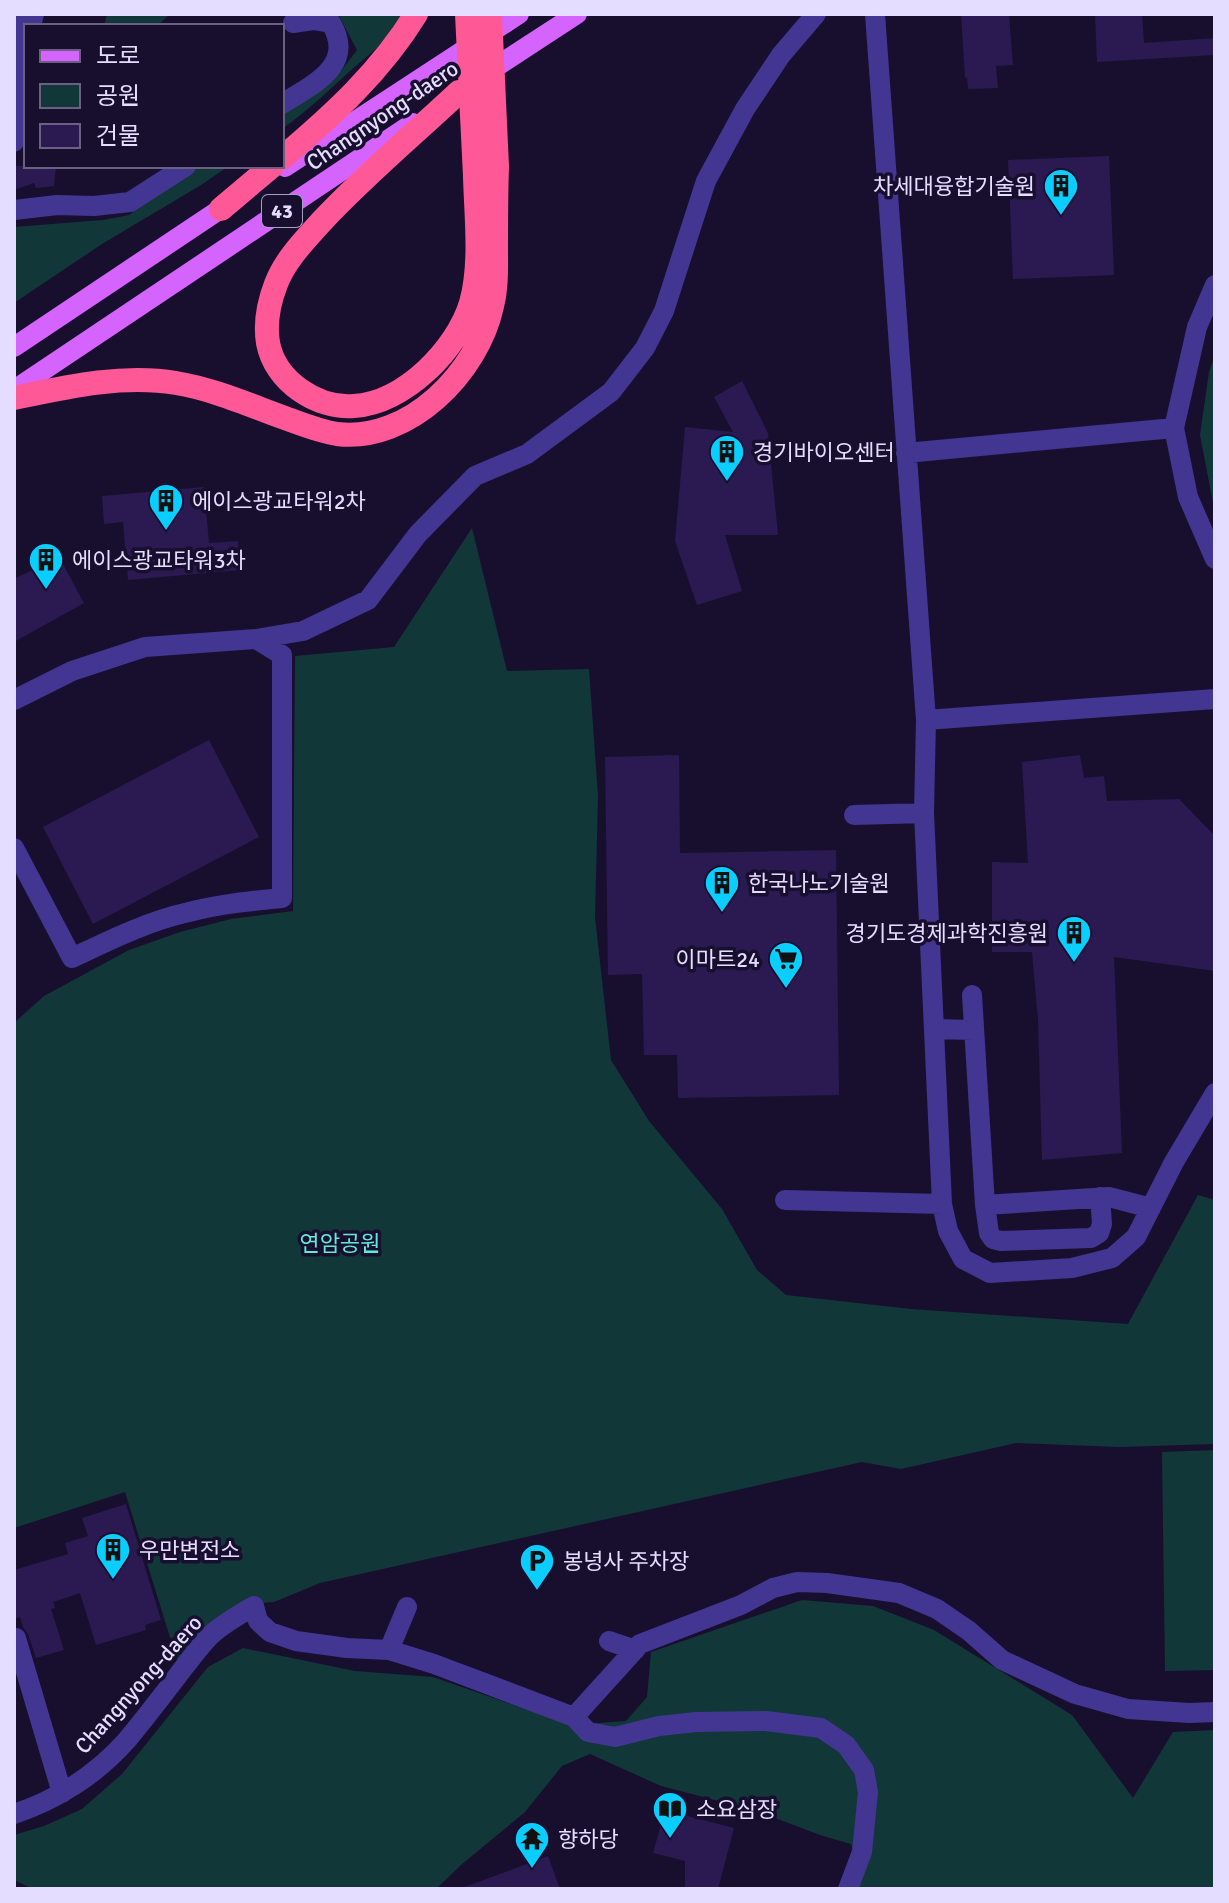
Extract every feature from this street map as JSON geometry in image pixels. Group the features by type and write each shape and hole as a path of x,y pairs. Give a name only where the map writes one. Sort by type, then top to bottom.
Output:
{"highway":[{"path":"284,156 364,82 416,14"},
{"path":"14,398 102,383 158,381 210,391 338,434 366,432 405,420 435,400 471,357 489,319 496,275 467,14"},
{"path":"459,92 333,210 297,251 276,282 268,313 271,354 294,385 316,399 340,406 368,404 397,392 435,362 457,334 471,302 486,172 490,14"},
{"path":"221,209 270,168"}],"main road":[{"name":"Changnyong-daero","path":"284,168 519,14"},
{"name":"Changnyong-daero","path":"14,390 577,14"},
{"name":"Changnyong-daero","path":"14,347 284,168"}],"street":[{"path":"16,14 24,42"},
{"path":"14,700 72,671 145,647 256,639 303,631 368,600 418,534 475,476 527,454 611,392 645,348 664,311 706,181 745,109 781,55 816,14"},
{"path":"875,14 926,720 924,813 942,1204 948,1231 963,1259 990,1273 1072,1268 1112,1258 1136,1237 1174,1162 1215,1093"},
{"path":"284,103 317,82 332,68 339,52 339,37 331,23 313,20 293,23"},
{"path":"14,142 18,136 24,59"},
{"path":"14,210 130,202 183,168"},
{"path":"1215,285 1197,327 1174,428 1188,497 1215,559"},
{"path":"906,453 1174,428"},
{"path":"14,848 72,958 114,938 187,912 236,902 282,898 282,655 256,639"},
{"path":"926,720 1215,699"},
{"path":"854,815 924,813"},
{"path":"972,995 989,1233 993,1239 1001,1241 1091,1238 1099,1233 1102,1224 1100,1197"},
{"path":"934,1029 974,1030"},
{"path":"985,1205 1109,1197 1151,1208"},
{"path":"785,1200 942,1204"},
{"path":"574,1717 640,1644 741,1605 773,1588 797,1582 899,1593 937,1609 969,1631 1002,1660 1075,1694 1128,1709 1215,1712"},
{"name":"Changnyong-daero","path":"14,1814 62,1793 111,1757 211,1635 254,1606 258,1621 270,1632 296,1641 389,1650"},
{"path":"407,1607 389,1650 574,1717 588,1732 615,1737 659,1726 696,1722 766,1721 821,1728 846,1745 864,1770 868,1792 862,1852 848,1889"},
{"path":"16,1638 62,1793"},
{"path":"609,1641 635,1650"}],"green space":[{"path":"107,14 170,14 159,24 104,24"},
{"path":"338,14 404,14 377,48 284,127 284,109 338,75 357,50"},
{"path":"194,168 226,168 102,244 14,303 14,227 129,215"},
{"path":"1215,355 1215,513 1200,435 1209,372"},
{"name":"연암공원","path":"472,528 507,671 589,669 598,796 595,918 611,1060 649,1121 722,1209 757,1270 786,1295 911,1309 1128,1324 1198,1195 1215,1200 1215,1444 1120,1447 1016,1443 901,1469 862,1462 320,1583 274,1602 245,1604 178,1663 125,1492 14,1528 14,1023 44,996 129,950 231,919 293,911 295,656 394,647"},
{"path":"1215,1450 1215,1670 1165,1671 1162,1452"},
{"path":"802,1600 873,1606 934,1630 1072,1715 1133,1798 1173,1732 1215,1730 1215,1889 860,1889 851,1844 757,1811 661,1786 590,1754 562,1766 525,1812 436,1889 33,1889 14,1880 14,1835 82,1809 122,1774 208,1667 243,1648 355,1671 433,1677 571,1725 626,1721 647,1697 651,1652"}],"building":[{"path":"961,14 1009,14 1013,65 996,66 998,88 968,89"},
{"path":"1095,14 1142,14 1144,43 1215,38 1215,55 1097,62"},
{"name":"차세대융합기술원","path":"1109,156 1114,275 1013,279 1008,160"},
{"path":"14,166 56,168 54,186 36,188 34,183 14,190"},
{"name":"경기바이오센터","path":"742,381 768,433 778,535 725,535 742,591 697,605 675,541 685,427 733,432 714,397"},
{"name":"에이스광교타워2차","path":"204,487 209,543 238,541 240,570 128,580 123,522 104,524 102,496"},
{"name":"에이스광교타워3차","path":"59,557 84,603 14,642 14,579"},
{"path":"209,740 259,837 93,924 43,827"},
{"name":"한국나노기술원","path":"679,755 680,853 836,850 839,1095 678,1098 677,1055 644,1055 642,974 608,975 605,757"},
{"name":"경기도경제과학진흥원","path":"1080,755 1084,778 1104,776 1107,801 1179,799 1215,836 1215,971 1114,957 1122,1153 1042,1160 1038,1020 1032,952 992,952 992,862 1028,863 1022,762"},
{"name":"우만변전소","path":"126,1504 161,1620 145,1625 146,1630 96,1645 80,1593 53,1602 55,1608 51,1609 64,1650 36,1658 20,1617 14,1619 14,1570 68,1554 65,1543 88,1536 82,1518"},
{"name":"소요삼장","path":"665,1810 734,1828 718,1889 685,1889 685,1861 653,1853"},
{"name":"향하당","path":"548,1856 560,1889 462,1889 462,1888"}],"place":[{"name":"차세대융합기술원","path":"1061,217"},
{"name":"경기바이오센터","path":"727,483"},
{"name":"에이스광교타워2차","path":"166,532"},
{"name":"에이스광교타워3차","path":"46,591"},
{"name":"한국나노기술원","path":"722,914"},
{"name":"경기도경제과학진흥원","path":"1074,964"},
{"name":"이마트24","path":"786,990"},
{"name":"우만변전소","path":"113,1581"},
{"name":"봉녕사 주차장","path":"537,1592"},
{"name":"소요삼장","path":"670,1840"},
{"name":"향하당","path":"532,1870"}]}
